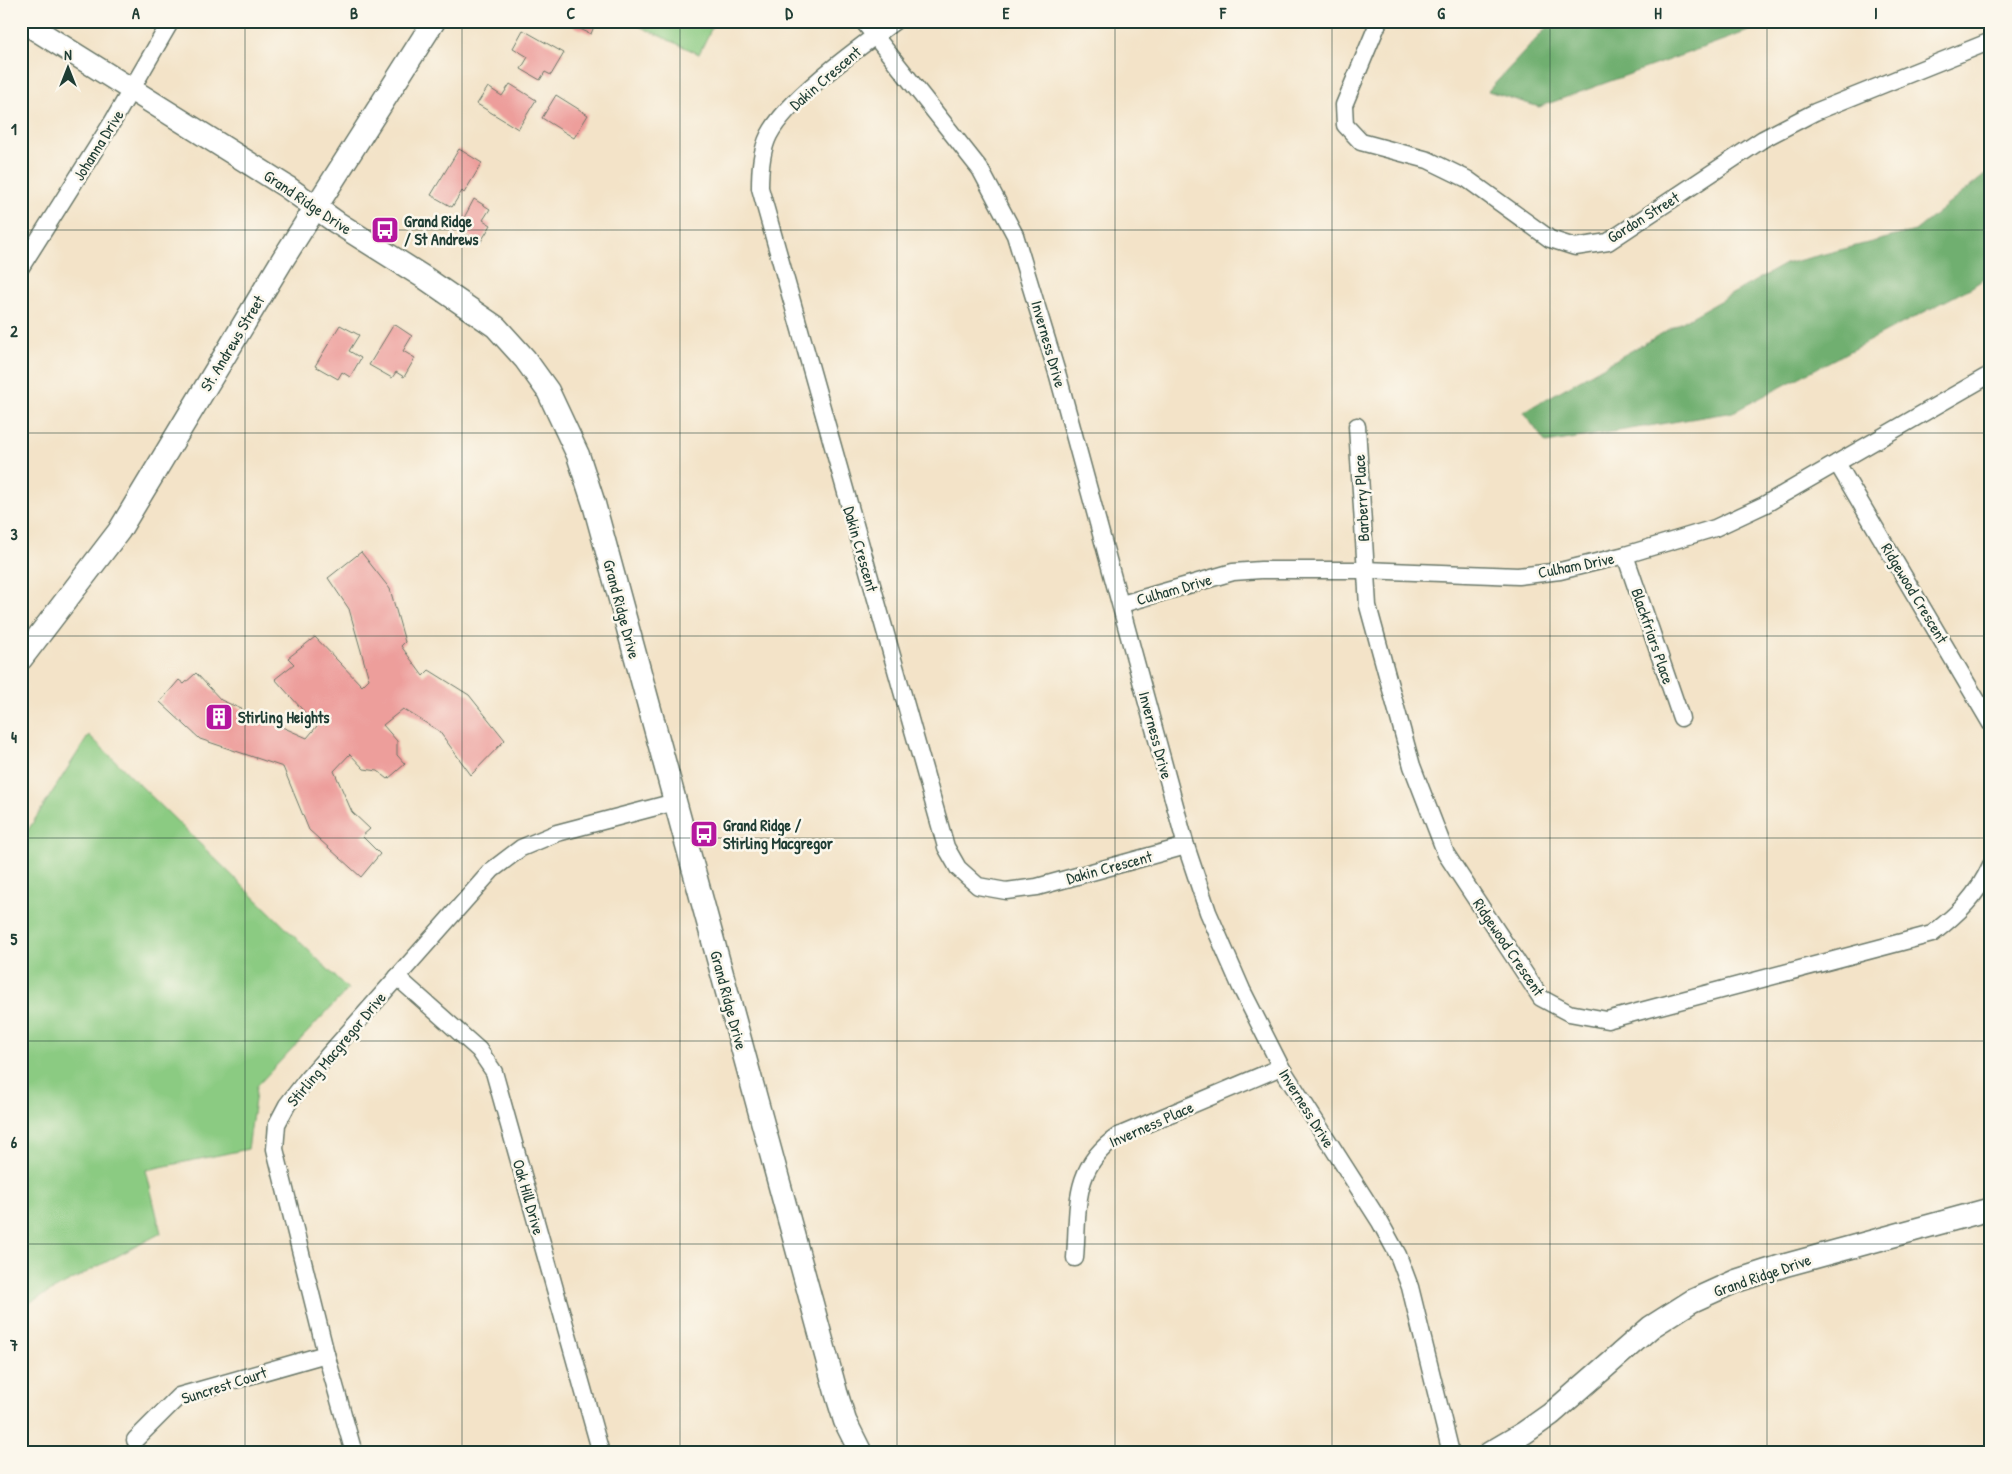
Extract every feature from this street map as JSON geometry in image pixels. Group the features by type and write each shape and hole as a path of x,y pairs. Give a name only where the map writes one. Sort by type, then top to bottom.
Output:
{"street":[{"name":"Grand Ridge Drive","path":"22,21 287,187 317,209 457,299 496,327 525,359 548,391 566,424 583,471 836,1392 845,1421 862,1453"},
{"name":"Johanna Drive","path":"21,267 171,21"},
{"name":"St. Andrews Street","path":"21,659 119,531 283,260 317,209 434,21"},
{"name":"Inverness Drive","path":"863,21 980,168 1015,235 1056,366 1186,846 1208,912 1242,990 1281,1067 1380,1222 1398,1255 1410,1287 1452,1453"},
{"name":"Dakin Crescent","path":"895,21 791,105 769,135 761,160 760,188 946,847 958,868 978,886 1006,891 1037,886 1186,846"},
{"name":"Gordon Street","path":"1379,21 1344,105 1345,125 1361,142 1428,160 1467,179 1550,239 1575,247 1608,242 1763,139 1815,112 1991,41"},
{"name":"Culham Drive","path":"1122,604 1233,572 1261,570 1364,570 1518,576 1560,571 1625,555 1715,528 1764,505 1991,374"},
{"name":"Barberry Place","path":"1357,426 1364,570"},
{"name":"Ridgewood Crescent","path":"1837,463 1990,718"},
{"name":"Blackfriars Place","path":"1625,555 1681,718"},
{"name":"Ridgewood Crescent","path":"1364,570 1368,606 1412,766 1446,854 1541,998 1569,1013 1607,1020 1932,934 1963,910 1991,865"},
{"name":"Stirling Macgregor Drive","path":"354,1453 326,1354 275,1149 277,1124 287,1105 308,1078 492,870 521,848 557,833 675,802"},
{"name":"Oak Hill Drive","path":"397,977 479,1050 494,1072 601,1453"},
{"name":"Inverness Place","path":"1075,1258 1080,1187 1088,1164 1101,1148 1118,1136 1281,1067"},
{"name":"Grand Ridge Drive","path":"1490,1453 1551,1414 1651,1327 1692,1301 1736,1280 1991,1209"},
{"name":"Suncrest Court","path":"135,1440 179,1396 326,1354"}],"green space":[{"path":"628,21 715,21 699,54"},
{"path":"1553,21 1776,21 1539,107 1488,91"},
{"path":"1991,170 1991,274 1972,287 1733,412 1546,443 1523,412 1785,264 1915,231"},
{"path":"89,735 348,989 257,1086 248,1149 146,1170 161,1233 21,1307 21,841"}],"building":[{"path":"572,21 596,21 591,34 571,25"},
{"path":"523,30 564,53 551,75 545,72 540,80 521,69 528,57 513,48"},
{"path":"510,84 536,100 518,129 477,104 488,87 502,96"},
{"path":"556,95 588,115 574,138 542,118"},
{"path":"459,149 482,163 464,193 462,191 452,207 431,195"},
{"path":"474,199 490,209 483,220 491,225 480,243 458,229"},
{"path":"394,324 412,336 403,351 415,358 404,377 396,372 392,378 369,365"},
{"path":"340,325 359,335 349,351 361,358 350,377 342,372 338,379 315,366"},
{"name":"Stirling Heights","path":"361,552 390,589 405,642 401,646 423,676 429,670 469,695 505,740 471,775 439,731 403,709 383,725 397,741 397,755 405,764 388,779 378,771 364,769 350,754 334,771 352,812 370,829 362,836 380,854 361,877 309,830 283,767 200,739 160,702 179,680 184,684 196,673 221,700 307,738 317,726 275,679 294,664 288,658 315,637 362,686 369,679 349,609 328,578"}],"place":[{"name":"Grand Ridge / St Andrews","path":"385,230"},
{"name":"Stirling Heights","path":"219,717"},
{"name":"Grand Ridge / Stirling Macgregor","path":"704,834"}]}
